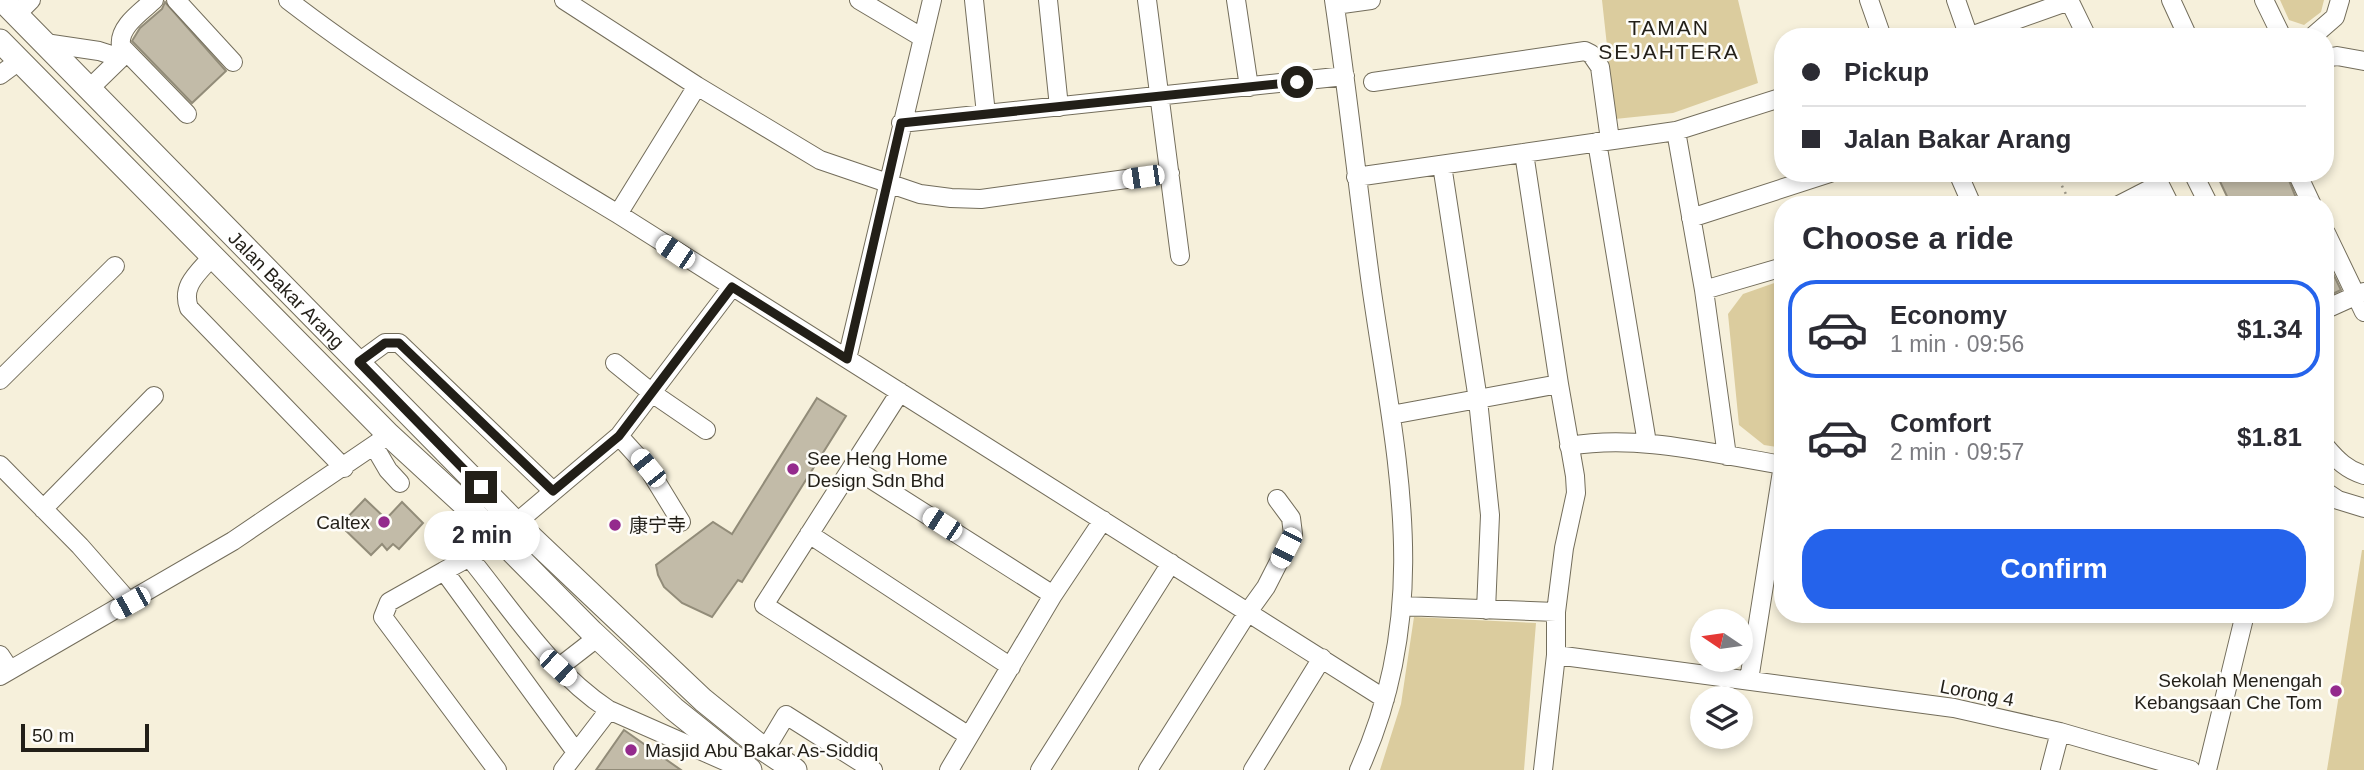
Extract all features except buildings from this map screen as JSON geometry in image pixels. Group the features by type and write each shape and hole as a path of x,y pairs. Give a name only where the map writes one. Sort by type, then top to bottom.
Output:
{"main road":[{"name":"Jalan Bakar Arang","path":"17,5 45,43 359,362 509,531 598,637 674,709 748,770"},
{"name":"Jalan Bakar Arang","path":"0,41 159,202 382,441 509,531 703,700 765,750 795,770"},
{"path":"159,202 181,181"}],"street":[{"path":"123,56 119,37 154,0"},
{"path":"176,0 233,62"},
{"path":"288,0 328,30 494,139 618,214 1385,699"},
{"path":"564,0 697,86 821,160 920,194 981,199 1170,173"},
{"path":"859,0 923,38"},
{"path":"847,359 932,0"},
{"path":"974,0 986,114"},
{"path":"1048,0 1059,107"},
{"path":"1147,0 1180,256"},
{"path":"1236,0 1249,87"},
{"path":"1359,770 1385,699 1401,622 1404,518 1334,3 1371,0"},
{"path":"1869,0 1879,28"},
{"path":"1956,0 1965,28"},
{"path":"1993,28 2069,0 2083,28"},
{"path":"2171,0 2184,28"},
{"path":"2264,0 2278,28"},
{"path":"2322,28 2335,17 2340,0"},
{"path":"45,43 123,56 187,114"},
{"path":"1373,82 1585,51 1591,54 1600,68 1604,141 1647,443"},
{"path":"90,88 123,56"},
{"path":"2334,57 2364,61"},
{"path":"0,75 19,61"},
{"path":"901,123 1345,76"},
{"path":"618,214 697,86"},
{"path":"1356,177 1676,131 1774,100"},
{"path":"1676,131 1704,290 1727,456"},
{"path":"1524,153 1576,494 1564,548 1556,612 1556,655 1543,770"},
{"path":"1442,165 1478,400 1490,514 1486,610"},
{"path":"1691,218 1801,182"},
{"path":"2132,196 2153,182"},
{"path":"2334,248 2361,300 2334,307"},
{"path":"211,258 188,286 185,297 189,308 344,468"},
{"path":"0,380 115,266"},
{"path":"1704,290 1774,270"},
{"path":"498,770 383,617 389,602 509,531 619,436 732,287"},
{"path":"359,362 385,343 399,343 553,491"},
{"path":"615,363 652,393 706,430"},
{"path":"1391,415 1559,384"},
{"path":"900,392 764,605 969,736"},
{"path":"43,509 154,396"},
{"path":"619,436 648,468 681,522"},
{"path":"3,667 130,603 233,541 382,441 388,470 400,483"},
{"path":"1569,446 1594,442 1647,443 1774,464"},
{"path":"2334,455 2345,466 2364,475"},
{"path":"0,465 112,580 130,603"},
{"path":"852,467 1053,595"},
{"path":"2334,497 2364,508"},
{"path":"1147,770 1266,587 1293,534 1291,518 1277,499"},
{"path":"949,770 1053,595 1103,520"},
{"path":"1749,680 1774,522"},
{"path":"809,534 1011,667"},
{"path":"469,557 558,668 593,700 609,710 748,770"},
{"path":"1040,770 1171,563"},
{"path":"444,571 576,752"},
{"path":"1402,606 1556,612"},
{"path":"2207,770 2243,623"},
{"path":"558,668 598,637"},
{"name":"Lorong 4","path":"1556,655 1954,708 2060,732 2191,770"},
{"path":"1254,770 1322,658"},
{"path":"563,770 609,710"},
{"path":"765,750 786,715 873,770"},
{"path":"2050,770 2060,732"}],"shaded area":[{"path":"1602,0 1738,0 1758,83 1673,113 1615,119"},
{"path":"2280,0 2324,0 2321,12 2304,25 2289,20"},
{"path":"1774,283 1774,447 1764,445 1739,425 1728,314 1743,294"},
{"path":"2362,550 2364,770 2327,770"},
{"path":"1414,617 1536,623 1524,770 1380,770 1401,704"}],"place":[{"name":"See Heng Home Design Sdn Bhd","path":"793,469"},
{"name":"Caltex","path":"384,522"},
{"name":"康宁寺","path":"615,525"},
{"name":"Sekolah Menengah Kebangsaan Che Tom","path":"2336,691"},
{"name":"Masjid Abu Bakar As-Siddiq","path":"631,750"}],"district":[{"name":"TAMAN SEJAHTERA","path":"1669,39"}],"route":[{"path":"481,487 359,362 385,343 394,342 404,346 553,491 619,436 732,287 847,359 901,123 1297,82"}]}
